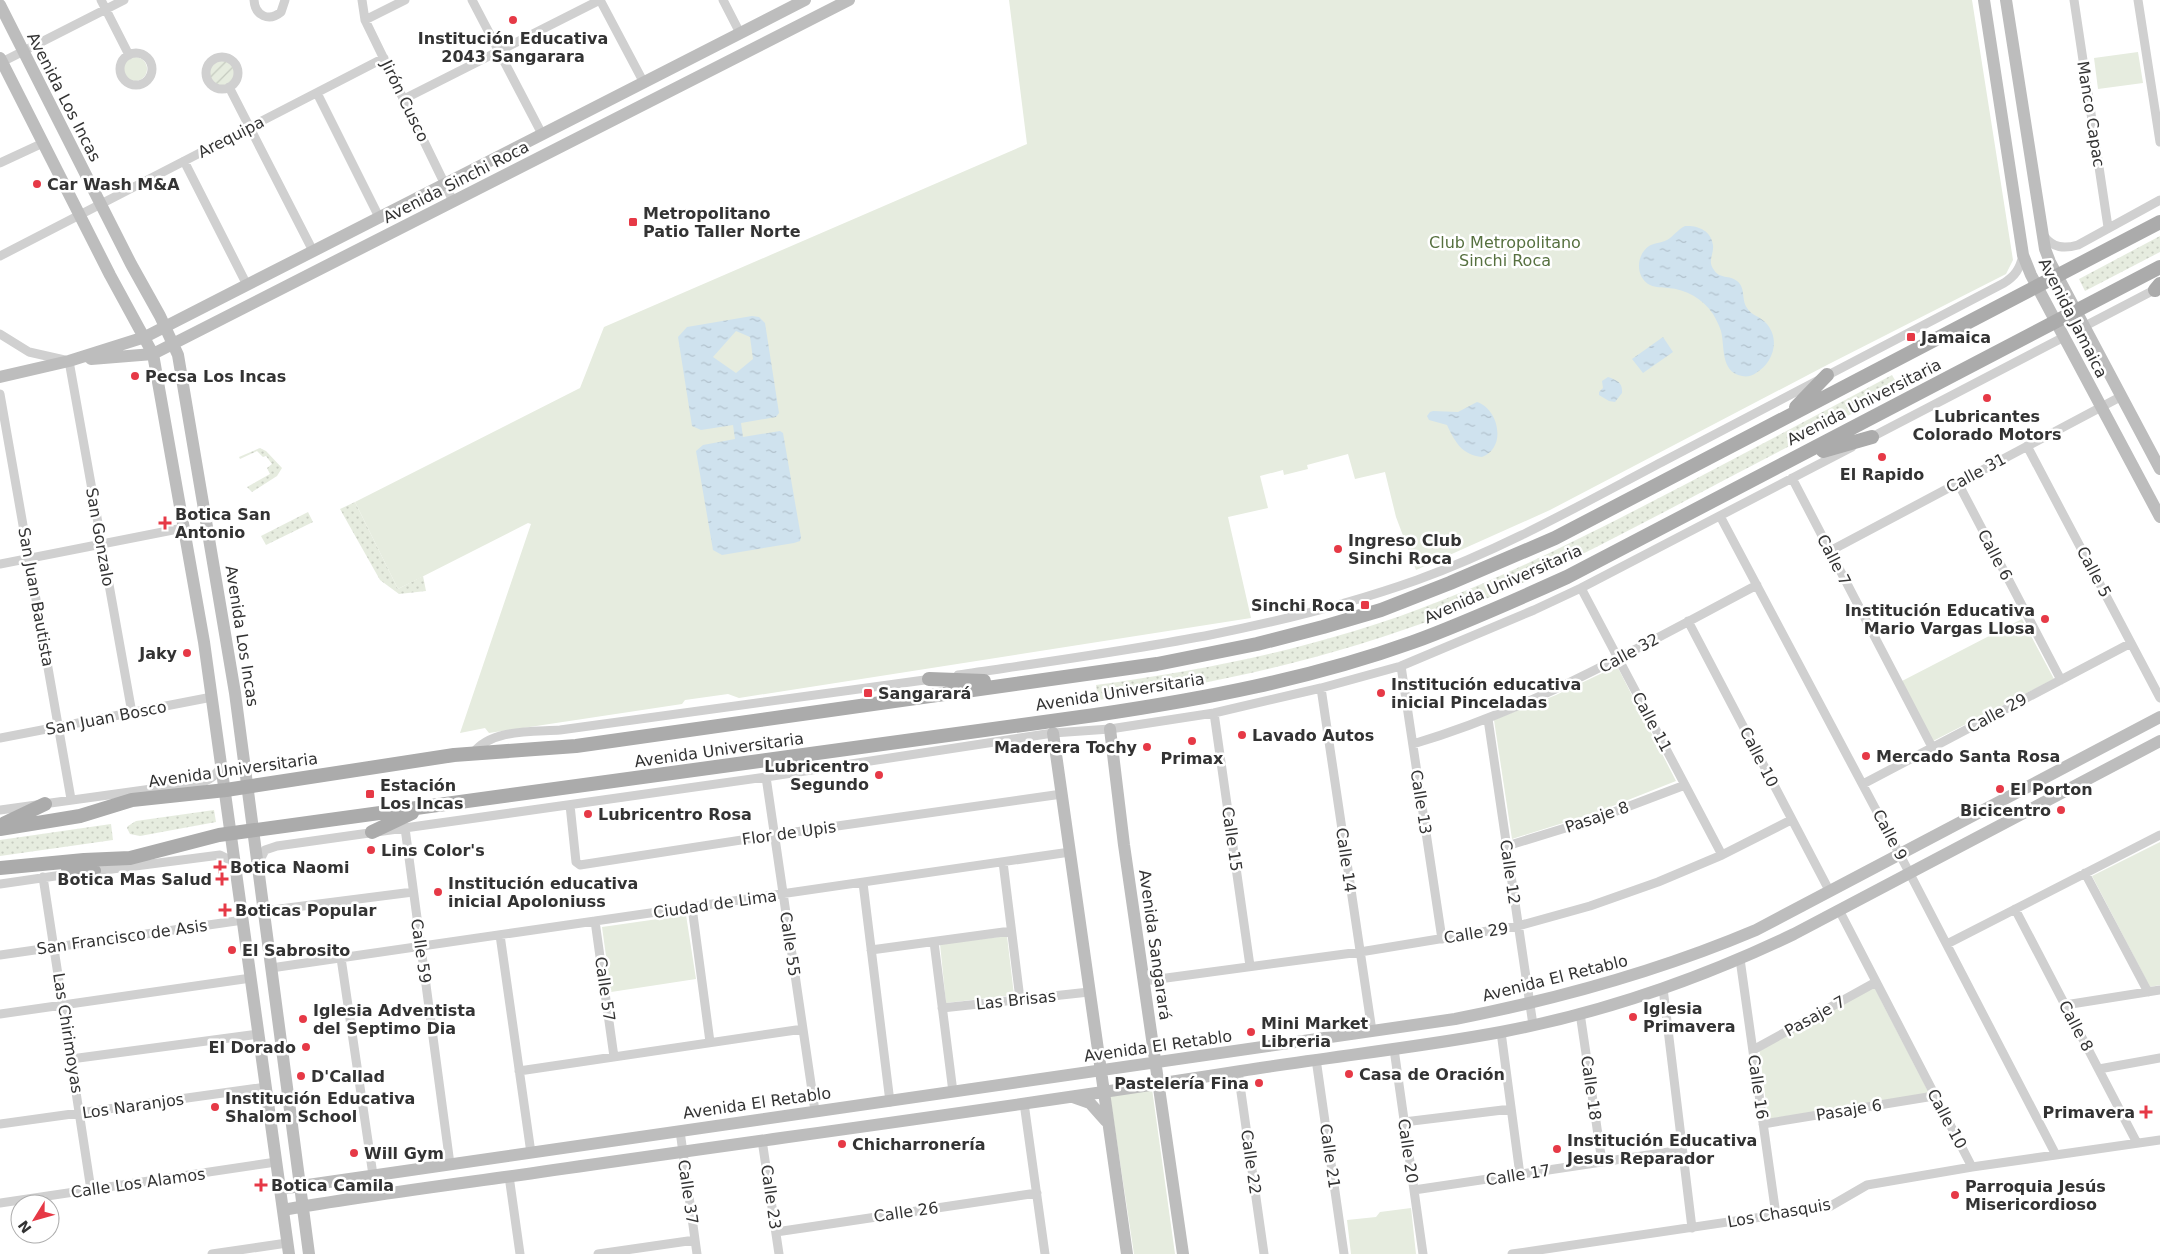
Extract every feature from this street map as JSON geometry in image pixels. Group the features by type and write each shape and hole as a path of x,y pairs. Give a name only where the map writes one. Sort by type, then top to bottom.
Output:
{"main road":[{"name":"Avenida Sinchi Roca","path":"0,377 68,362 145,337 805,0"},
{"name":"Avenida Sinchi Roca","path":"68,362 153,354 849,0"},
{"name":"Avenida Jamaica","path":"1984,0 2022,255 2036,286 2160,517"},
{"name":"Avenida Jamaica","path":"2006,0 2045,249 2160,470"},
{"name":"Avenida Los Incas","path":"0,5 100,204 174,343 178,355 226,638 248,786 309,1254"},
{"path":"1,64 153,354 204,642 288,1248"},
{"name":"Avenida Universitaria","path":"0,828 80,816 132,800 226,790 472,753 576,746 1157,664 1257,644 1380,610 1503,562 1555,538 2160,222"},
{"name":"Avenida Universitaria","path":"4,868 130,858 203,838 1150,707 1291,678 1412,642 1567,578 2160,268"},
{"path":"1789,415 1827,375"},
{"path":"2113,430 2123,422 2134,420"},
{"path":"1798,457 1872,437"},
{"path":"204,642 226,638"},
{"path":"930,679 988,681 1007,685"},
{"name":"Avenida El Retablo","path":"280,1189 1454,1019 1572,994 1694,956 1756,930 2160,717"},
{"name":"Avenida Sangarará","path":"1110,730 1183,1254"},
{"path":"1053,733 1127,1254"},
{"path":"283,1210 682,1151 1104,1092 1316,1058 1394,1049 1533,1025 1663,988 1740,960 2160,741"},
{"path":"0,828 45,804"},
{"path":"372,832 427,806"},
{"path":"4,868 34,870 82,869 94,871"},
{"path":"252,983 274,986"},
{"path":"1071,1096 1090,1103 1108,1124"}],"street":[{"path":"101,0 129,55"},
{"path":"1,64 124,0"},
{"path":"254,0 258,12 267,17 272,17 281,12 285,0"},
{"name":"Jirón Cusco","path":"362,0 365,20 453,201"},
{"path":"365,20 405,0"},
{"path":"472,0 542,134"},
{"path":"404,99 600,0 644,83"},
{"path":"723,0 740,33"},
{"name":"Manco Capac","path":"2074,0 2108,227"},
{"path":"2138,0 2160,142"},
{"name":"Arequipa","path":"0,256 384,58"},
{"path":"229,87 313,251"},
{"path":"316,93 379,217"},
{"path":"0,163 43,143"},
{"path":"184,161 246,285"},
{"path":"2042,232 2049,243 2067,248 2078,245 2160,200"},
{"name":"Avenida Universitaria","path":"472,753 480,744 489,739 524,732 560,730 1144,648 1253,628 1330,608 1411,582 1508,542 1539,527 2004,283 2013,277 2020,267 2022,255"},
{"path":"2085,326 2159,290"},
{"path":"0,334 29,352 68,362"},
{"name":"Avenida Universitaria","path":"258,864 262,855 269,848 766,777 1053,733 1110,730 1214,713 1321,688 1401,666 1473,637 1581,588 2064,337"},
{"name":"San Gonzalo","path":"68,362 132,713"},
{"name":"San Juan Bautista","path":"0,394 71,799"},
{"name":"Calle 31","path":"1830,551 2122,396"},
{"name":"Calle 5","path":"2027,446 2160,698"},
{"name":"Calle 7","path":"1792,478 1932,747"},
{"name":"Calle 6","path":"1958,483 2061,680"},
{"name":"Calle 9","path":"1720,516 1900,854 2056,1155"},
{"path":"0,564 184,528"},
{"name":"Calle 32","path":"1412,744 1488,719 1557,690 1757,585"},
{"name":"Calle 11","path":"1581,588 1722,854"},
{"name":"Calle 10","path":"1688,621 1830,892"},
{"name":"Calle 29","path":"1862,784 2131,643"},
{"name":"Calle 13","path":"1401,666 1442,939"},
{"name":"Calle 14","path":"1321,688 1372,1031"},
{"name":"San Juan Bosco","path":"0,738 212,697"},
{"name":"Calle 15","path":"1214,713 1250,966"},
{"name":"Calle 12","path":"1488,719 1533,1025"},
{"name":"Avenida Universitaria","path":"0,810 204,781 219,772 222,763"},
{"name":"Calle 55","path":"766,777 814,1111"},
{"name":"Pasaje 8","path":"1507,846 1598,818 1685,784"},
{"name":"Flor de Upis","path":"570,804 576,862 580,865 774,834 1062,794"},
{"name":"Calle 29","path":"1144,981 1360,952 1518,926 1629,893 1722,854 1791,820"},
{"name":"Calle 59","path":"404,828 450,1164"},
{"path":"1947,944 2160,835"},
{"name":"Ciudad de Lima","path":"272,968 1070,852"},
{"path":"0,884 220,855 232,861 236,869"},
{"path":"1003,862 1020,1000"},
{"path":"2085,873 2148,992"},
{"name":"Las Chirimoyas","path":"44,877 92,1190"},
{"path":"863,883 890,1102"},
{"path":"264,911 413,892"},
{"path":"692,907 710,1042"},
{"name":"Calle 8","path":"2015,909 2138,1143"},
{"name":"Calle 10","path":"1839,910 1972,1167"},
{"name":"San Francisco de Asis","path":"0,954 243,920"},
{"name":"Calle 57","path":"596,921 614,1057"},
{"path":"871,950 1011,931"},
{"path":"500,935 531,1153"},
{"path":"934,942 953,1092"},
{"path":"341,958 373,1175"},
{"name":"Calle 16","path":"1740,960 1776,1215"},
{"name":"Pasaje 7","path":"1753,1050 1876,982"},
{"path":"0,1014 252,983"},
{"path":"1663,988 1692,1228"},
{"path":"2065,1005 2160,990"},
{"name":"Las Brisas","path":"942,1008 1090,992"},
{"name":"Calle 18","path":"1580,1013 1602,1162"},
{"path":"519,1071 803,1029"},
{"path":"1500,1032 1520,1174"},
{"path":"71,1058 259,1034"},
{"name":"Calle 20","path":"1394,1049 1423,1254"},
{"name":"Calle 21","path":"1316,1058 1344,1254"},
{"path":"2099,1069 2160,1058"},
{"name":"Calle 22","path":"1238,1071 1264,1254"},
{"name":"Los Naranjos","path":"0,1124 266,1087"},
{"name":"Pasaje 6","path":"1763,1124 1934,1096"},
{"path":"1024,1103 1045,1254"},
{"path":"1404,1122 1511,1109"},
{"name":"Calle 37","path":"680,1131 697,1254"},
{"name":"Calle 23","path":"762,1140 779,1254"},
{"name":"Los Chasquis","path":"1512,1254 1829,1207 1867,1185 1972,1167 2160,1140"},
{"name":"Calle 17","path":"1414,1190 1682,1150"},
{"name":"Calle Los Alamos","path":"0,1203 276,1162"},
{"path":"509,1176 520,1254"},
{"name":"Calle 26","path":"776,1232 1036,1193"},
{"path":"598,1254 617,1253 695,1240"},
{"path":"212,1254 288,1248"}],"green space":[{"name":"Club Metropolitano Sinchi Roca","path":"1009,0 1972,0 2013,260 2006,274 1550,510 1416,570 1396,517 1385,472 1355,479 1348,454 1307,465 1308,469 1284,475 1283,470 1260,476 1268,508 1228,517 1251,618 739,698 728,694 685,700 682,704 489,733 485,728 460,733 531,524 528,523 398,589 355,502 580,388 604,327 1027,144"},
{"path":"2138,52 2143,83 2098,89 2094,58"},
{"path":"135,57 144,60 147,69 144,78 135,81 126,78 123,69 126,60"},
{"path":"222,60 231,64 235,73 231,82 222,86 213,82 209,73 213,64"},
{"path":"2160,236 2160,252 2085,291 2079,279"},
{"path":"1892,375 1900,389 1587,552 1532,579 1476,603 1404,630 1318,656 1188,686 1098,700 1096,685 1140,679 1271,654 1398,617 1440,601 1564,546"},
{"path":"260,448 266,451 282,468 277,476 252,492 247,487 270,474 267,468 272,464 266,456 263,457 257,451 240,459 239,457"},
{"path":"355,502 398,589 423,576 426,591 399,594 380,580 340,509"},
{"path":"308,512 313,522 266,545 261,536"},
{"path":"2022,619 2054,679 1933,741 1902,681"},
{"path":"1617,666 1676,781 1595,813 1512,839 1494,720 1556,695"},
{"path":"214,810 216,822 140,836 130,834 127,828 136,821"},
{"path":"111,824 113,840 0,856 0,840"},
{"path":"2160,842 2160,985 2150,987 2092,876"},
{"path":"686,915 696,979 611,992 602,927"},
{"path":"1007,936 1014,995 946,1003 940,944"},
{"path":"1873,985 1930,1095 1768,1119 1759,1047"},
{"path":"1152,1089 1175,1254 1134,1254 1110,1096"},
{"path":"1411,1208 1416,1254 1351,1254 1347,1220 1376,1217 1380,1212"}],"water":[{"path":"1685,226 1694,226 1706,232 1712,240 1711,264 1716,273 1734,279 1740,284 1747,308 1770,328 1774,342 1771,356 1767,363 1753,375 1742,376 1735,374 1730,369 1725,358 1720,329 1713,314 1699,299 1681,290 1650,285 1642,277 1639,266 1645,250 1651,245 1672,237"},
{"path":"752,316 759,317 765,323 779,413 776,417 741,423 743,437 780,431 783,433 801,537 800,541 722,555 713,550 696,451 703,445 735,439 733,425 701,430 692,426 678,337 687,327","holes":["736,331 750,337 753,359 736,373 713,357"]},
{"path":"1663,337 1673,352 1643,373 1632,359"},
{"path":"1608,377 1617,381 1622,387 1622,393 1615,402 1599,395 1603,388 1602,381"},
{"path":"1477,402 1491,412 1497,429 1495,446 1482,457 1469,454 1456,442 1447,425 1429,420 1427,416 1433,411 1458,412"}],"place":[{"name":"Institución Educativa 2043 Sangarara","path":"513,20"},
{"name":"Car Wash M&A","path":"37,184"},
{"name":"Metropolitano Patio Taller Norte","path":"633,222"},
{"name":"Jamaica","path":"1911,337"},
{"name":"Pecsa Los Incas","path":"135,376"},
{"name":"Lubricantes Colorado Motors","path":"1987,398"},
{"name":"El Rapido","path":"1882,457"},
{"name":"Botica San Antonio","path":"165,523"},
{"name":"Ingreso Club Sinchi Roca","path":"1338,549"},
{"name":"Sinchi Roca","path":"1365,605"},
{"name":"Institución Educativa Mario Vargas Llosa","path":"2045,619"},
{"name":"Jaky","path":"187,653"},
{"name":"Sangarará","path":"868,693"},
{"name":"Institución educativa inicial Pinceladas","path":"1381,693"},
{"name":"Lavado Autos","path":"1242,735"},
{"name":"Primax","path":"1192,741"},
{"name":"Maderera Tochy","path":"1147,747"},
{"name":"Mercado Santa Rosa","path":"1866,756"},
{"name":"Lubricentro Segundo","path":"879,775"},
{"name":"El Porton","path":"2000,789"},
{"name":"Estación Los Incas","path":"370,794"},
{"name":"Bicicentro","path":"2061,810"},
{"name":"Lubricentro Rosa","path":"588,814"},
{"name":"Lins Color's","path":"371,850"},
{"name":"Botica Naomi","path":"220,867"},
{"name":"Botica Mas Salud","path":"222,879"},
{"name":"Institución educativa inicial Apoloniuss","path":"438,892"},
{"name":"Boticas Popular","path":"225,910"},
{"name":"El Sabrosito","path":"232,950"},
{"name":"Iglesia Primavera","path":"1633,1017"},
{"name":"Iglesia Adventista del Septimo Dia","path":"303,1019"},
{"name":"Mini Market Libreria","path":"1251,1032"},
{"name":"El Dorado","path":"306,1047"},
{"name":"Casa de Oración","path":"1349,1074"},
{"name":"D'Callad","path":"301,1076"},
{"name":"Pastelería Fina","path":"1259,1083"},
{"name":"Institución Educativa Shalom School","path":"215,1107"},
{"name":"Primavera","path":"2146,1112"},
{"name":"Chicharronería","path":"842,1144"},
{"name":"Institución Educativa Jesus Reparador","path":"1557,1149"},
{"name":"Will Gym","path":"354,1153"},
{"name":"Botica Camila","path":"261,1185"},
{"name":"Parroquia Jesús Misericordioso","path":"1955,1195"}]}
